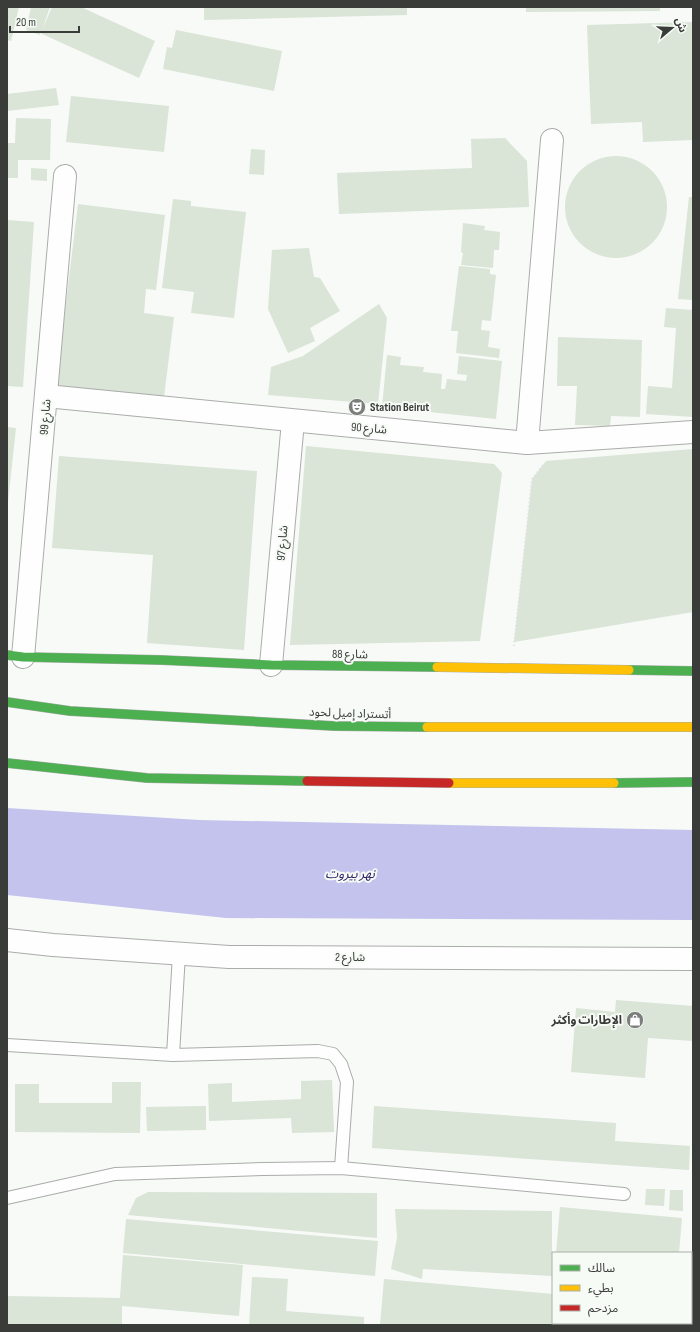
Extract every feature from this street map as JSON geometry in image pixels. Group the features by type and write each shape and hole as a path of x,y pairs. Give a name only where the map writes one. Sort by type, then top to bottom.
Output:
{"main road":[{"name":"شارع 88","path":"15,656 271,665 693,671"},
{"name":"أتستراد إميل لحود","path":"7,702 70,711 334,726 508,728 693,727"},
{"path":"7,763 147,778 426,783 693,782"}],"street":[{"path":"526,443 552,140"},
{"name":"شارع 99","path":"15,656 46,396 65,176"},
{"name":"شارع 90","path":"46,396 526,443 693,432"},
{"name":"شارع 97","path":"271,665 293,421"},
{"name":"شارع 2","path":"7,940 53,945 229,957 693,959"}],"lane":[{"path":"174,1056 180,954"},
{"path":"7,1046 174,1056 318,1051 333,1054 341,1064 346,1082 341,1168"},
{"path":"7,1198 115,1174 341,1168 624,1194"}],"path":[{"path":"514,649 532,480 546,461"}],"water":[{"name":"نهر بيروت","path":"7,808 199,820 693,830 693,920 226,918 7,895"}],"building":[{"path":"7,7 19,7 11,41 7,40"},
{"path":"31,7 50,7 42,30 52,7 81,7 155,41 139,78 40,33 40,35 26,30"},
{"path":"204,7 407,7 407,15 204,20"},
{"path":"526,7 660,7 660,11 526,12"},
{"path":"693,22 693,140 643,142 642,122 591,124 587,25"},
{"path":"176,30 282,51 274,91 163,69 167,47 172,48"},
{"path":"56,88 59,105 7,111 7,94"},
{"path":"71,96 169,106 164,152 66,142"},
{"path":"16,118 51,119 50,160 18,160 18,178 7,178 7,143 15,143"},
{"path":"505,138 527,161 529,207 339,214 337,173 472,168 471,139"},
{"path":"251,149 265,150 264,175 249,174"},
{"path":"616,156 626,157 645,164 659,178 666,197 666,217 659,236 645,250 626,257 616,258 606,257 587,250 573,236 566,217 565,207 566,197 573,178 587,164 606,157"},
{"path":"31,168 47,169 47,181 31,180"},
{"path":"689,197 693,197 693,300 678,299"},
{"path":"173,199 191,201 191,206 246,212 234,318 191,313 194,292 162,288"},
{"path":"78,204 165,215 156,290 146,289 144,313 174,317 163,405 55,392"},
{"path":"7,220 34,222 23,387 7,386"},
{"path":"463,223 485,226 484,230 500,232 499,250 494,250 493,268 461,265 463,253 461,252"},
{"path":"309,248 314,277 320,278 340,311 310,328 315,341 288,353 268,309 272,250"},
{"path":"459,266 490,269 490,274 496,275 491,321 482,320 481,330 490,331 488,347 500,349 499,358 456,353 458,331 451,331"},
{"path":"379,304 387,318 378,404 268,395 271,367 303,356"},
{"path":"666,308 693,310 693,417 646,414 648,386 672,388 676,328 664,327"},
{"path":"558,337 642,340 640,417 611,416 610,426 575,425 577,386 557,386"},
{"path":"387,355 401,357 400,365 424,367 423,372 442,374 441,389 445,389 447,379 466,381 467,375 457,374 459,356 502,361 496,419 382,407"},
{"path":"7,427 16,428 8,502 7,502"},
{"path":"306,446 494,464 502,473 480,641 290,645"},
{"path":"693,449 693,612 514,642 532,479 546,461"},
{"path":"59,456 257,471 244,650 147,643 153,555 52,548"},
{"path":"616,1000 693,1006 693,1041 648,1038 645,1078 571,1072 576,1008 615,1012"},
{"path":"332,1080 334,1132 292,1133 291,1118 209,1121 208,1084 232,1083 232,1102 301,1099 301,1081"},
{"path":"112,1082 141,1082 140,1133 15,1132 15,1084 39,1084 39,1103 112,1103"},
{"path":"206,1106 206,1130 147,1131 146,1107"},
{"path":"374,1106 616,1123 615,1141 690,1146 689,1170 372,1148"},
{"path":"646,1189 665,1189 664,1206 645,1205"},
{"path":"670,1190 683,1190 683,1211 669,1210"},
{"path":"148,1192 377,1193 377,1238 128,1215 136,1198"},
{"path":"560,1207 682,1218 679,1252 556,1252"},
{"path":"395,1209 552,1211 552,1276 423,1269 422,1279 391,1269 397,1238"},
{"path":"126,1219 378,1241 375,1276 123,1253"},
{"path":"123,1255 243,1265 239,1316 122,1306 122,1325 7,1325 7,1296 120,1298"},
{"path":"252,1277 288,1279 286,1311 364,1317 364,1325 249,1325"},
{"path":"384,1279 552,1294 552,1324 595,1324 595,1325 380,1325"}],"traffic: fast":[{"path":"7,655 23,657 161,660 271,665 437,667"},
{"path":"629,670 693,671"},
{"path":"7,702 70,711 334,726 427,727"},
{"path":"7,763 147,778 307,781"},
{"path":"614,783 693,782"}],"traffic: slow":[{"path":"437,667 629,670"},
{"path":"427,727 693,727"},
{"path":"449,783 614,783"}],"traffic: jam":[{"path":"307,781 449,783"}],"place":[{"name":"Station Beirut","path":"357,407"},
{"name":"الإطارات وأكثر","path":"635,1020"}]}
